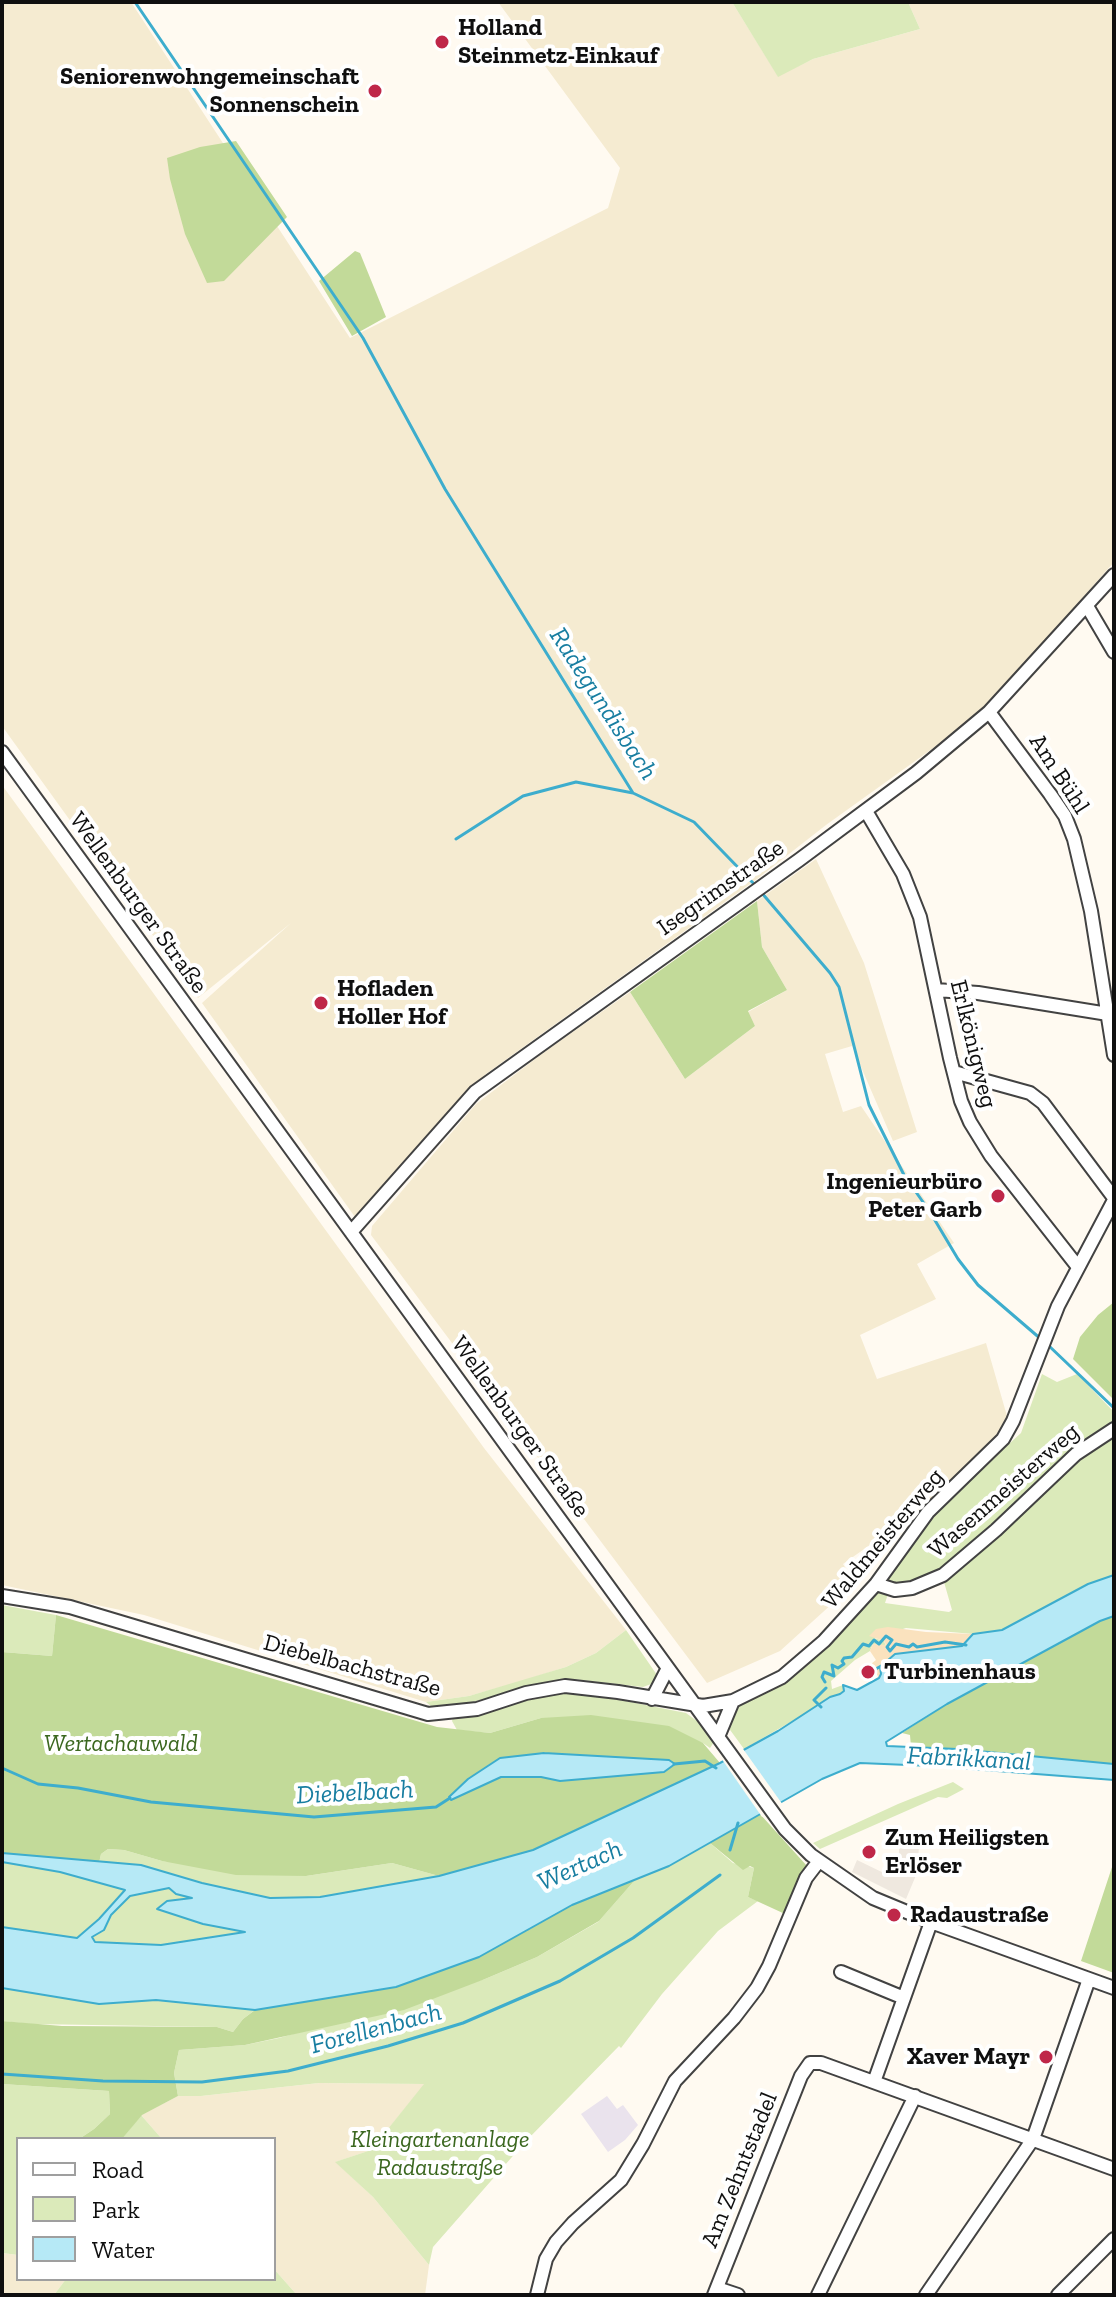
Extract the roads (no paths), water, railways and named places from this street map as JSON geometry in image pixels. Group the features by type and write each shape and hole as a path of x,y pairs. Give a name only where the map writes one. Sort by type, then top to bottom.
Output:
{"street":[{"name":"Isegrimstraße","path":"351,1232 475,1092 866,811 989,712 1114,575"},
{"path":"1087,606 1114,652"},
{"name":"Am Bühl","path":"989,712 1065,816 1081,866 1114,1055"},
{"name":"Wellenburger Straße","path":"2,752 777,1818 819,1861 873,1898 1114,1988"},
{"name":"Erlkönigweg","path":"866,811 903,874 915,903 927,944 961,1101 987,1151 1078,1267"},
{"path":"936,990 978,993 1108,1014"},
{"path":"954,1072 1020,1089 1036,1098 1114,1199"},
{"name":"Waldmeisterweg","path":"695,1705 710,1706 733,1701 782,1677 824,1641 876,1584 928,1512 1003,1439 1044,1340 1114,1199"},
{"name":"Wasenmeisterweg","path":"876,1584 895,1590 912,1588 943,1575 1076,1454 1114,1429"},
{"name":"Diebelbachstraße","path":"2,1596 70,1607 428,1714 477,1709 526,1693 565,1686 695,1705"},
{"path":"652,1699 668,1668"},
{"path":"718,1737 733,1701"},
{"path":"537,2295 546,2259 556,2242 621,2180 675,2081 734,2018 757,1988 806,1878 819,1861"},
{"path":"931,1922 874,2082 1114,2169"},
{"path":"841,1972 904,1998"},
{"path":"926,2295 1033,2139 1089,1979"},
{"name":"Am Zehntstadel","path":"716,2292 804,2069 810,2063 821,2063 874,2082"},
{"path":"818,2295 915,2096"},
{"path":"1058,2295 1114,2239"},
{"path":"716,2292 738,2295"}],"water":[{"path":"1114,1575 1114,1616 947,1704 886,1742 887,1746 957,1749 1114,1764 1114,1780 860,1763 822,1779 669,1866 572,1905 479,1957 396,1987 255,2010 156,2000 99,2004 2,1988 2,1927 77,1938 125,1890 60,1872 2,1862 2,1853 141,1865 270,1898 320,1897 439,1876 533,1850 720,1763 840,1694 844,1691 843,1685 857,1690 879,1678 880,1667 895,1654 962,1646 973,1634 1002,1630 1088,1584","holes":["169,1888 176,1894 192,1898 167,1901 157,1909 203,1924 245,1932 161,1945 95,1942 92,1937 104,1930 111,1915 130,1896"]},
{"path":"544,1753 669,1760 675,1764 664,1772 560,1781 541,1777 501,1777 451,1800 449,1797 468,1779 500,1758"}],"waterway":[{"name":"Radegundisbach","path":"135,2 363,338 445,489 633,793 694,822 756,886"},
{"path":"456,839 523,796 576,782 633,793"},
{"name":"Radegundisbach","path":"761,892 839,987 869,1105 904,1175 978,1285 1042,1340"},
{"name":"Radegundisbach","path":"1048,1345 1114,1408"},
{"path":"825,1682 822,1677 824,1672 834,1676 832,1665 838,1668 844,1664 844,1658 852,1657 863,1644 869,1646 874,1640 879,1644 886,1636 892,1640 887,1647 890,1651 896,1644 909,1647 913,1644 917,1647 945,1642 966,1645"},
{"path":"872,1671 883,1665"},
{"path":"821,1707 814,1700 826,1688"},
{"name":"Diebelbach","path":"674,1764 705,1761 716,1768"},
{"name":"Diebelbach","path":"2,1768 38,1784 151,1802 314,1817 436,1807 450,1798"},
{"name":"Forellenbach","path":"730,1850 738,1823"},
{"name":"Forellenbach","path":"2,2074 103,2081 202,2082 288,2071 388,2046 463,2023 560,1981 633,1938 720,1875"}],"place":[{"name":"Holland Steinmetz-Einkauf","path":"442,42"},
{"name":"Seniorenwohngemeinschaft Sonnenschein","path":"375,91"},
{"name":"Hofladen Holler Hof","path":"321,1003"},
{"name":"Ingenieurbüro Peter Garb","path":"998,1196"},
{"name":"Turbinenhaus","path":"868,1672"},
{"name":"Zum Heiligsten Erlöser","path":"869,1852"},
{"name":"Radaustraße","path":"894,1915"},
{"name":"Xaver Mayr","path":"1046,2057"}],"park label":[{"name":"Wertachauwald","path":"121,1744"},
{"name":"Kleingartenanlage Radaustraße","path":"440,2154"}],"water label":[{"name":"Fabrikkanal","path":"969,1759"},
{"name":"Wertach","path":"580,1866"}]}
